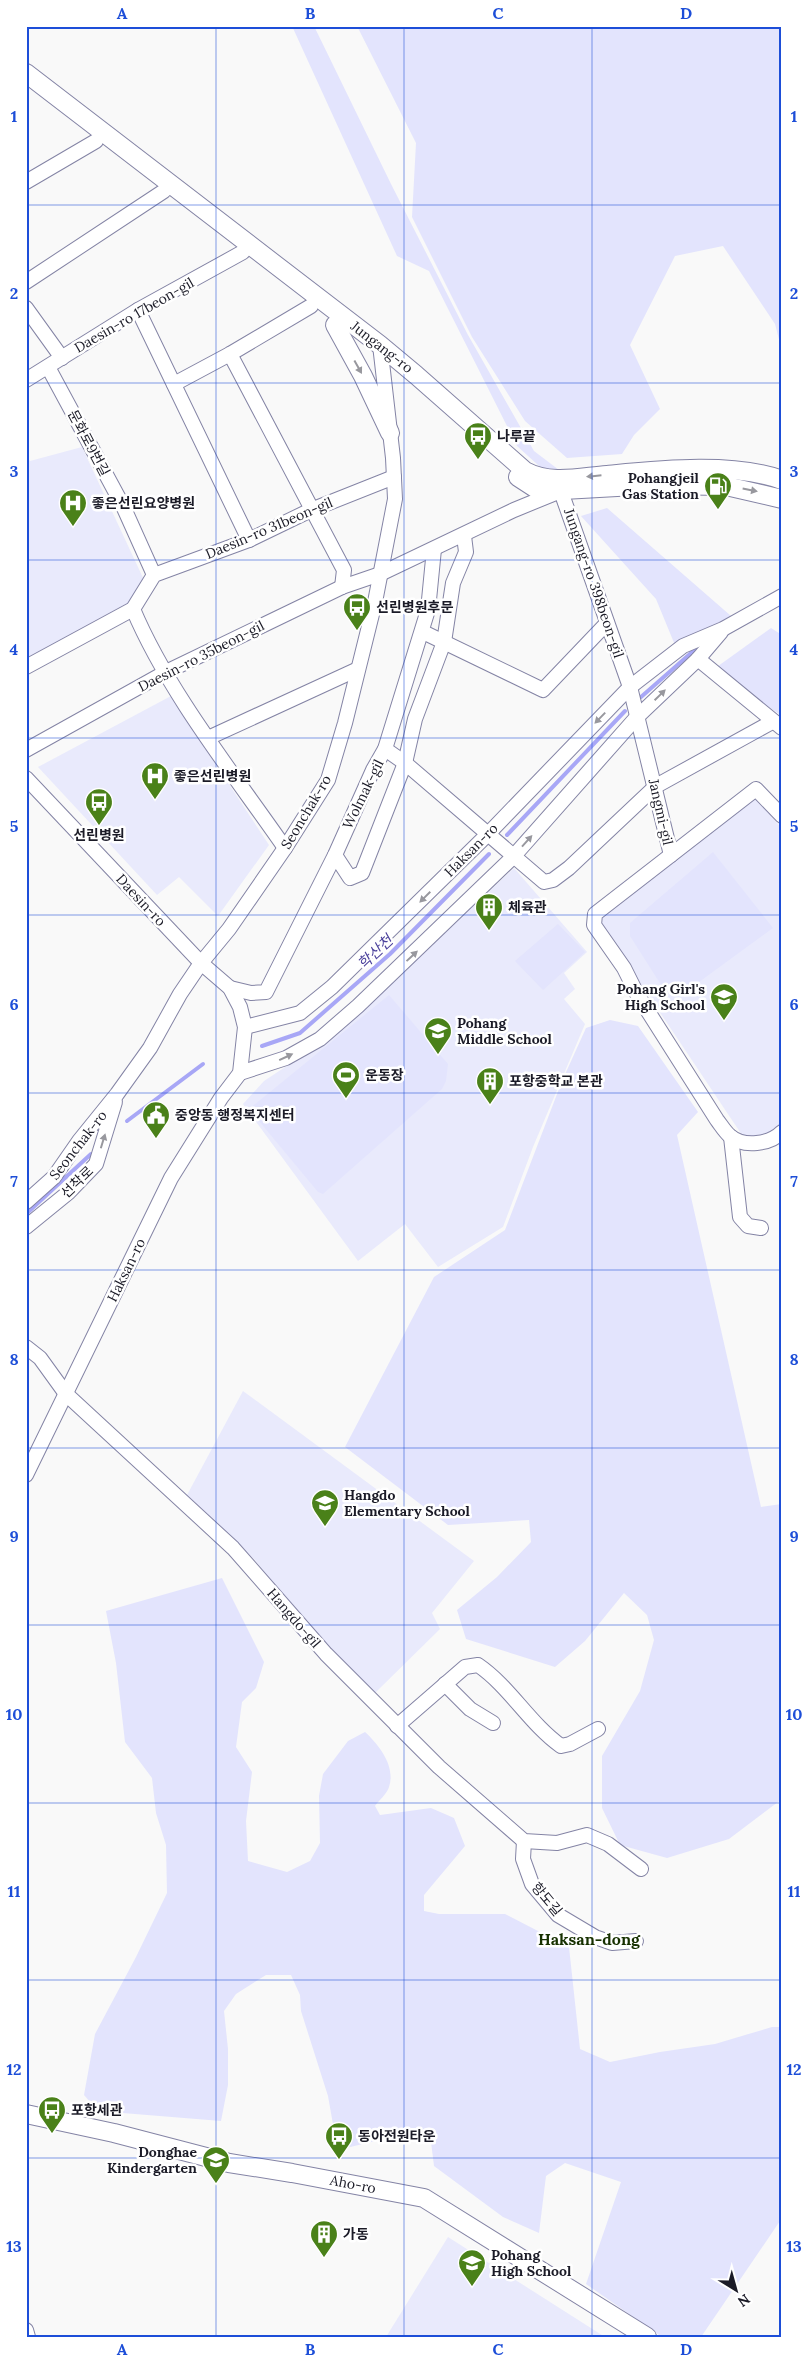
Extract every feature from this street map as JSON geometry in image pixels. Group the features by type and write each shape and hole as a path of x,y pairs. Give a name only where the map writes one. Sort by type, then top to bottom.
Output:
{"main road":[{"name":"Jungang-ro","path":"26,73 381,353"},
{"name":"Jungang-ro","path":"26,88 164,191 335,325 416,375 525,471 559,485 726,486 782,499"},
{"path":"335,325 363,376 390,433"},
{"name":"Jungang-ro","path":"559,485 649,471 722,468 782,480"},
{"name":"Aho-ro","path":"26,2114 114,2133 229,2163 292,2172 424,2198 647,2337"}],"street":[{"path":"26,182 96,141"},
{"path":"26,282 164,191"},
{"name":"Daesin-ro 17beon-gil","path":"26,380 138,310 243,252"},
{"path":"174,384 230,354 311,306"},
{"path":"26,308 62,358"},
{"path":"138,310 249,540"},
{"name":"Seonchak-ro","path":"26,1202 54,1177 150,1048 180,994 201,963 229,929 285,848 328,780 358,669 395,499 381,353"},
{"path":"230,354 344,570 342,588"},
{"name":"문화로9번길","path":"48,367 123,506 154,575"},
{"name":"Daesin-ro 31beon-gil","path":"154,575 249,540 311,510 394,477"},
{"name":"Daesin-ro 35beon-gil","path":"26,750 166,672 342,588 380,574 464,536 559,485"},
{"name":"Jungang-ro 398beon-gil","path":"559,485 630,687"},
{"path":"335,855 350,878 362,873 405,763 415,719 444,642 453,583 466,552 464,536"},
{"name":"Wolmak-gil","path":"230,988 251,993 266,992 335,855 373,770 385,749 423,632 428,610 434,549"},
{"path":"26,667 132,609 154,575"},
{"name":"Haksan-ro","path":"26,1475 171,1178 221,1098 240,1073 246,1027 300,1013 332,988 487,835 630,687 683,646 723,629 782,596"},
{"path":"132,609 146,641 208,738 285,848"},
{"path":"423,632 543,690 607,623"},
{"name":"Haksan-ro","path":"240,1073 286,1058 320,1039 410,958 513,857 636,718 698,659 723,629"},
{"path":"385,749 405,763 544,882 552,880 569,868 656,786 777,725 698,659"},
{"path":"208,738 358,669"},
{"name":"Jangmi-gil","path":"630,687 636,718 656,786 671,855 756,789 782,816"},
{"name":"Daesin-ro","path":"26,778 201,963 230,988 240,1007 246,1027"},
{"path":"671,855 595,914 594,925 624,968 637,994 717,1120 731,1137 746,1143 766,1142 777,1137 782,1132"},
{"name":"선착로","path":"26,1227 69,1192 96,1164 117,1094"},
{"path":"731,1137 740,1217 748,1226 761,1228"},
{"name":"Hangdo-gil","path":"26,1347 40,1358 66,1394 233,1548 326,1654 397,1726 439,1767 524,1841"},
{"path":"397,1726 465,1668 478,1665 492,1677 546,1736 560,1746 570,1744 598,1729"},
{"path":"445,1684 470,1709 493,1723"},
{"path":"524,1841 557,1844 587,1835 608,1844 642,1869"},
{"name":"항도길","path":"524,1841 523,1859 532,1884 558,1916 595,1937 612,1943 636,1941"},
{"path":"26,2330 28,2337"}],"shaded area":[{"path":"292,26 314,26 391,184 468,335 534,451 563,473 549,475 517,446 429,271 397,256"},
{"path":"357,26 782,26 782,351 775,324 723,246 675,256 630,345 660,409 634,435 622,454 567,458 525,421 472,337 412,217 416,143"},
{"name":"좋은선린요양병원","path":"82,447 144,580 138,597 119,613 26,660 26,456 30,461"},
{"path":"607,508 731,616 723,629 677,650 656,599 581,516"},
{"path":"771,628 782,635 782,716 714,669"},
{"name":"좋은선린병원","path":"171,696 269,845 218,916 179,877 157,895 38,767"},
{"name":"Pohang Girl's High School","path":"755,796 782,829 782,1122 759,1143 742,1135 598,920"},
{"path":"713,852 773,928 684,993 663,988 630,936 630,923"},
{"name":"Pohang Middle School","path":"514,868 587,952 564,973 575,989 564,999 585,1024 533,1147 503,1227 438,1267 405,1224 358,1261 243,1104 264,1081 343,1029"},
{"path":"558,924 585,952 543,990 515,961"},
{"name":"운동장","path":"389,995 448,1064 446,1081 442,1089 323,1194 318,1192 249,1109"},
{"path":"610,1020 638,1026 698,1112 677,1135 761,1507 782,1504 782,1799 729,1839 667,1858 620,1845 602,1808 602,1756 640,1691 654,1640 647,1615 624,1593 585,1641 555,1667 466,1639 457,1610 497,1577 531,1542 529,1520 448,1525 345,1447 434,1277 505,1230 562,1081 586,1028"},
{"name":"Hangdo Elementary School","path":"243,1391 474,1561 432,1613 440,1629 375,1693 293,1610 255,1560 187,1495"},
{"path":"222,1578 264,1662 256,1688 242,1702 236,1747 252,1772 246,1821 248,1861 287,1872 310,1861 320,1843 319,1796 323,1774 348,1741 365,1732 385,1756 390,1771 391,1779 388,1790 375,1806 380,1815 431,1808 454,1818 465,1846 424,1895 424,1911 439,1914 505,1914 569,1947 580,2049 610,2062 715,2044 772,2027 782,2027 782,2218 701,2337 662,2337 586,2284 621,2182 565,2163 546,2176 539,2233 503,2217 434,2166 430,2134 375,2141 342,2149 334,2130 328,2096 301,2011 300,1995 291,1975 266,1975 236,1994 224,2011 228,2049 228,2085 221,2121 98,2111 84,2095 95,2034 167,1893 166,1845 156,1813 152,1778 125,1742 116,1663 106,1611"},
{"name":"Pohang High School","path":"448,2237 605,2337 386,2337"}],"waterway":[{"path":"641,697 699,646"},
{"name":"학산천","path":"507,835 625,711"},
{"name":"학산천","path":"262,1046 300,1033 390,954 489,854"},
{"name":"학산천","path":"127,1121 203,1064"},
{"name":"학산천","path":"26,1214 91,1154"}],"place":[{"name":"나루끝","path":"478,460"},
{"name":"Pohangjeil Gas Station","path":"718,510"},
{"name":"좋은선린요양병원","path":"73,527"},
{"name":"선린병원후문","path":"357,631"},
{"name":"좋은선린병원","path":"155,800"},
{"name":"선린병원","path":"99,826"},
{"name":"체육관","path":"489,931"},
{"name":"Pohang Girl's High School","path":"724,1021"},
{"name":"Pohang Middle School","path":"438,1055"},
{"name":"운동장","path":"346,1099"},
{"name":"포항중학교 본관","path":"490,1105"},
{"name":"중앙동 행정복지센터","path":"156,1139"},
{"name":"Hangdo Elementary School","path":"325,1527"},
{"name":"포항세관","path":"52,2134"},
{"name":"동아전원타운","path":"339,2160"},
{"name":"Donghae Kindergarten","path":"216,2184"},
{"name":"가동","path":"324,2258"},
{"name":"Pohang High School","path":"472,2287"}],"district":[{"name":"Haksan-dong","path":"589,1939"}]}
